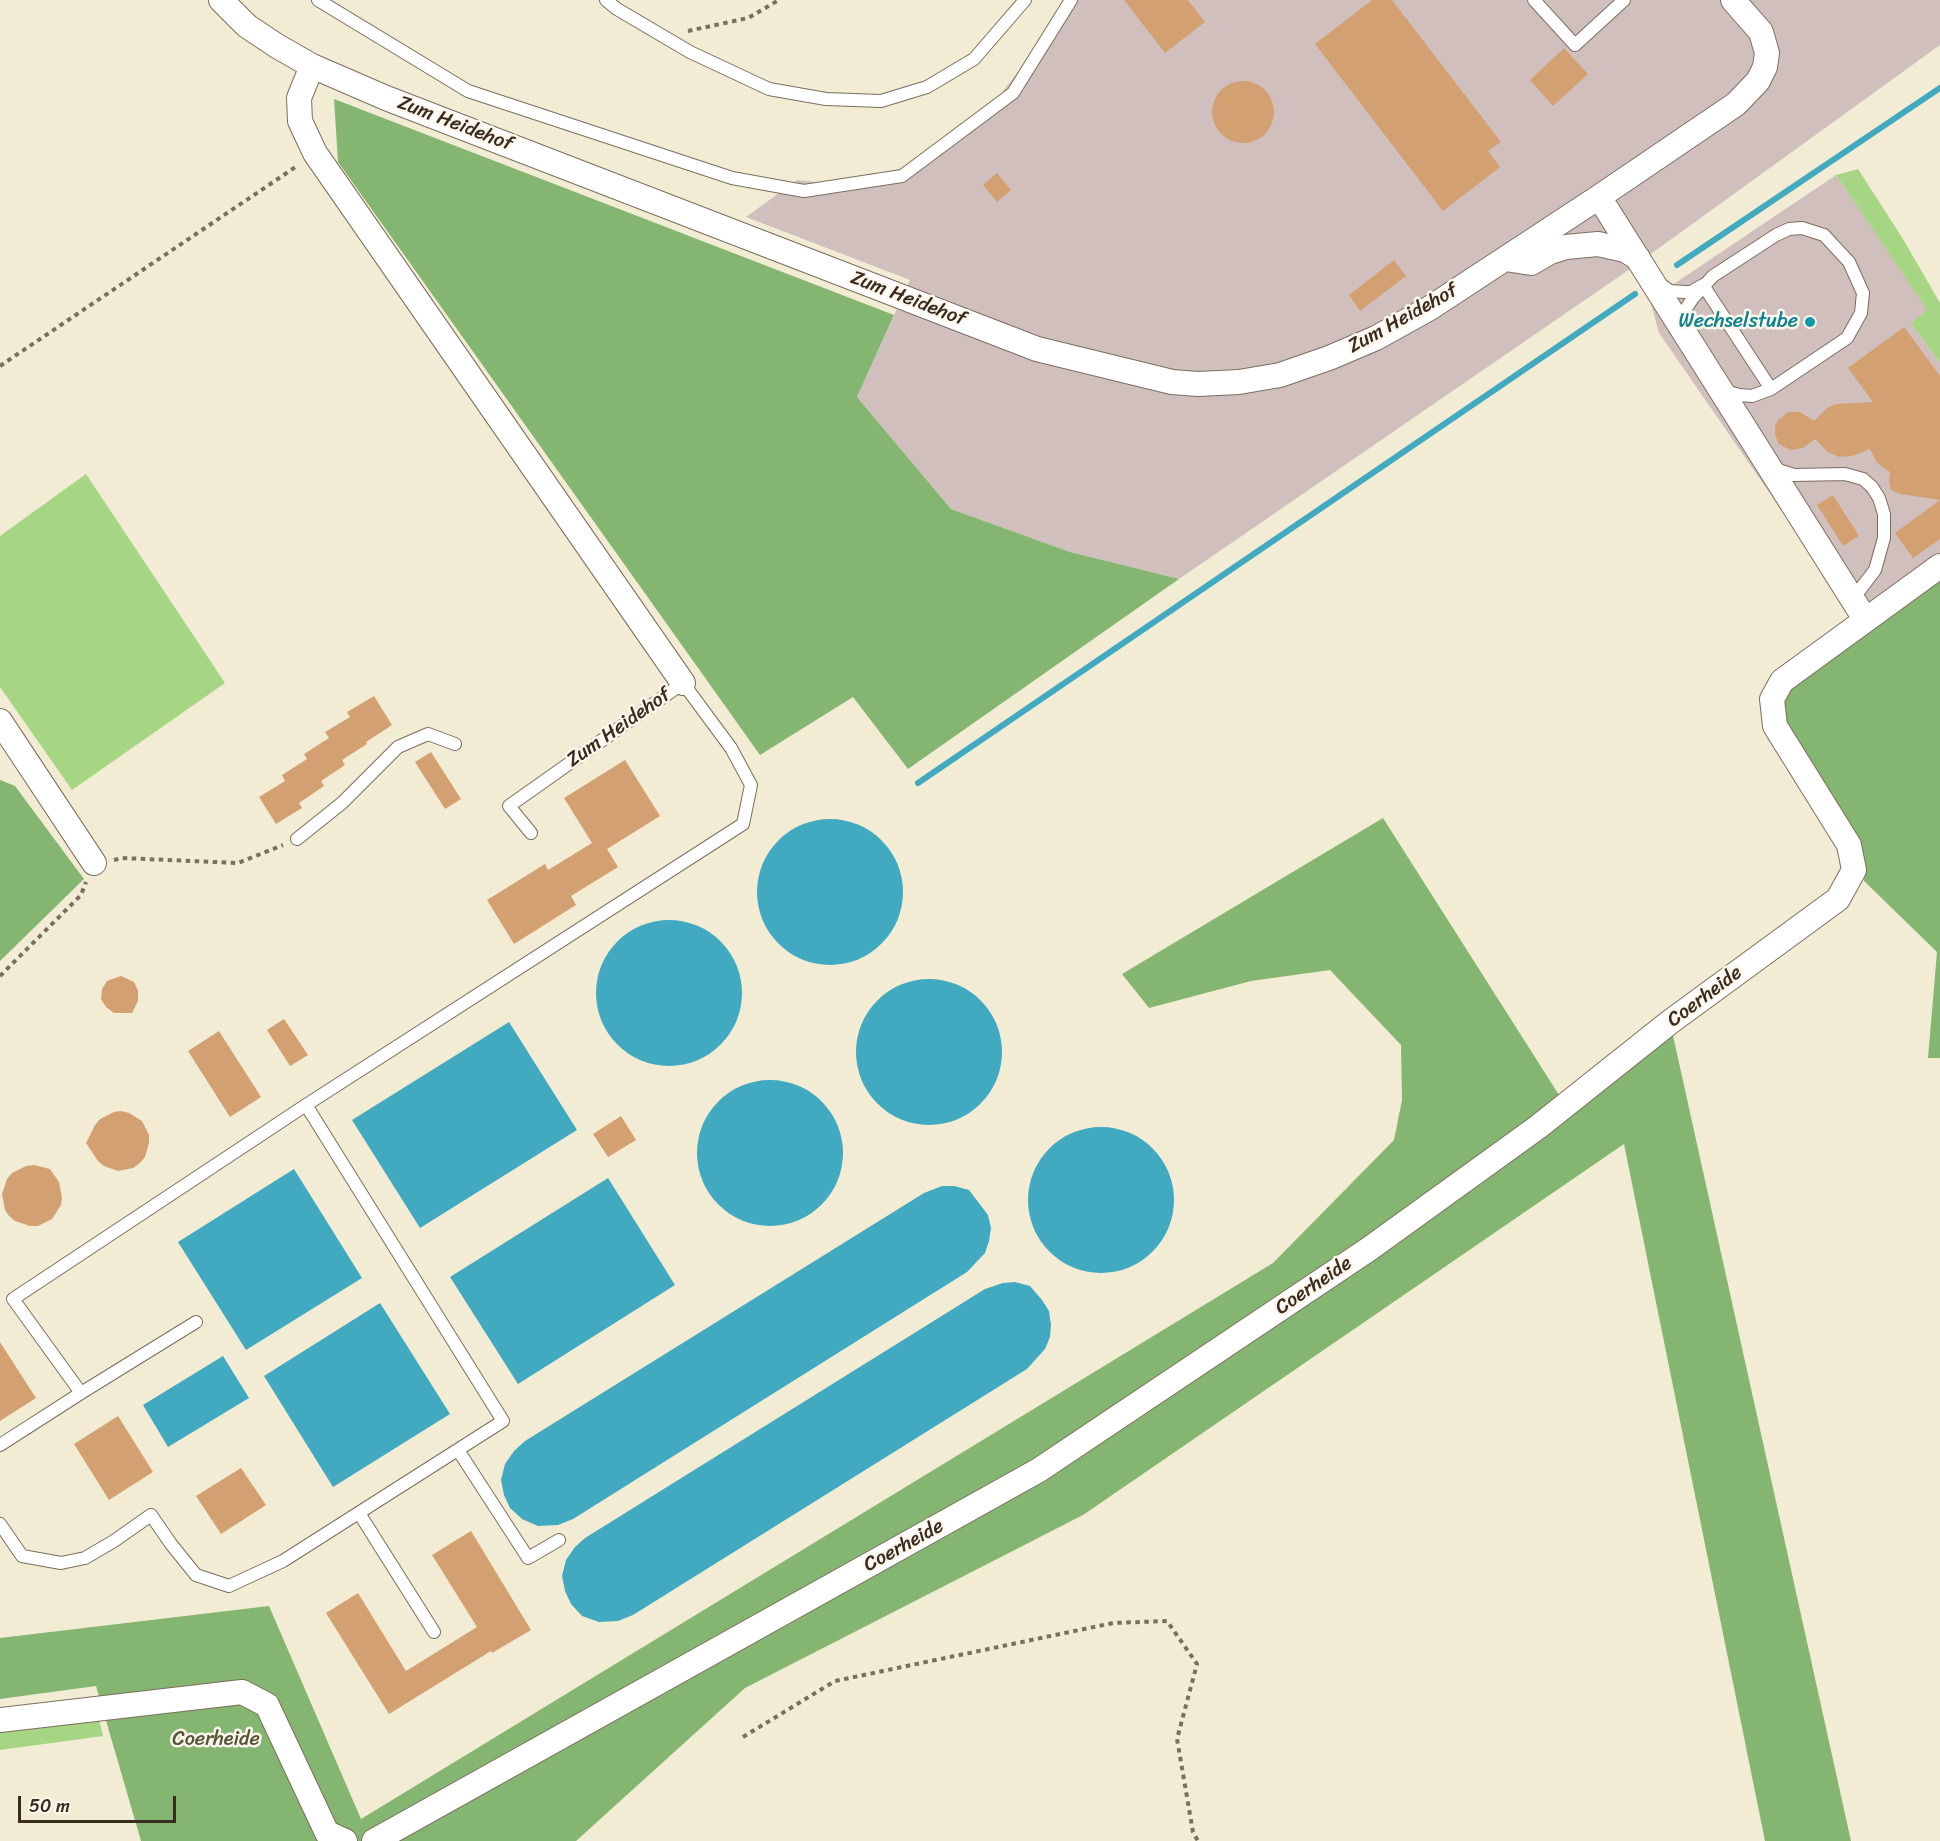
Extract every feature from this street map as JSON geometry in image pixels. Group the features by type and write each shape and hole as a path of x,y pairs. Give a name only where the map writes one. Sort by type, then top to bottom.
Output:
{"street":[{"name":"Zum Heidehof","path":"221,0 248,26 277,46 312,66 386,98 1037,349 1172,382 1198,384 1280,375 1376,338 1505,259 1736,104 1754,87 1765,67 1767,53 1761,32 1733,0"},
{"name":"Zum Heidehof","path":"312,66 299,98 300,121 315,153 683,682"},
{"path":"1599,197 1858,609"},
{"path":"1505,259 1531,263 1550,252 1566,247 1598,244 1625,250 1643,266"},
{"name":"Coerheide","path":"374,1841 1039,1470 1369,1249 1538,1127 1670,1022 1838,899 1854,870 1849,845 1775,726 1772,699 1782,681 1858,609 1940,566"},
{"path":"0,721 94,863"},
{"path":"0,1720 242,1692 267,1706 327,1833 345,1841"}],"lane":[{"path":"318,0 468,91 732,178 804,191 902,176 1013,93 1071,0"},
{"path":"606,0 617,9 690,52 769,89 826,99 881,101 927,87 974,59 1025,0"},
{"path":"1534,0 1575,45 1624,0"},
{"path":"1643,266 1662,286 1676,292 1691,292 1767,240 1789,229 1802,228 1824,235 1850,262 1863,294 1861,313 1847,338 1771,389 1752,396 1739,395 1721,389"},
{"path":"1677,322 1703,285"},
{"path":"1703,285 1771,389"},
{"path":"1770,467 1794,475 1845,474 1863,478 1879,498 1884,514 1884,538 1875,570 1858,609"},
{"path":"81,1393 13,1299 306,1105 743,824 751,785 731,748 683,682"},
{"name":"Zum Heidehof","path":"531,833 509,806 683,682"},
{"path":"297,839 342,803 398,747 428,734 455,744"},
{"path":"0,1524 22,1556 61,1563 85,1558 151,1515 196,1575 229,1586 283,1561 503,1421 306,1105"},
{"path":"0,1445 195,1322"},
{"path":"458,1450 528,1558 559,1540"},
{"path":"359,1513 434,1632"}],"path":[{"path":"668,39 686,32 748,18 779,0"},
{"path":"0,366 315,153"},
{"path":"0,976 81,895 94,863 122,858 238,863 297,839"},
{"path":"743,1737 836,1681 1113,1623 1167,1621 1197,1664 1177,1739 1193,1832 1198,1841"}],"shaded area":[{"path":"1064,0 1940,0 1940,45 1630,269 1179,579 1070,552 951,509 857,397 910,280 746,217 797,180 825,183 869,177 909,166 984,115 1029,58 1064,4"},
{"path":"1836,175 1928,310 1911,323 1940,363 1940,557 1856,618 1659,333 1650,300"}],"green space":[{"path":"334,99 894,315 857,397 951,509 1070,552 1179,579 908,769 853,697 760,755 338,162"},
{"path":"1858,169 1903,239 1940,303 1940,363 1911,323 1927,310 1836,175"},
{"path":"86,474 225,683 72,790 0,687 0,536"},
{"path":"1940,575 1940,1058 1928,1058 1937,952 1864,881 1865,866 1781,722 1781,691"},
{"path":"0,780 15,786 84,879 0,961"},
{"name":"Coerheide","path":"1383,818 1559,1095 1670,1022 1851,1841 1765,1841 1624,1144 1083,1515 745,1688 576,1841 141,1841 96,1686 0,1699 0,1638 269,1606 361,1819 1273,1263 1394,1140 1402,1100 1401,1045 1330,970 1251,981 1149,1008 1122,974"},
{"path":"99,1719 103,1736 0,1750 0,1731"}],"water":[{"path":"830,819 858,824 882,840 898,864 903,892 898,920 882,944 858,960 830,965 802,960 778,944 762,920 757,892 762,864 778,840 802,824"},
{"path":"669,920 683,921 697,926 710,932 721,941 730,952 736,965 741,979 741,1007 736,1021 730,1034 721,1045 710,1054 697,1060 683,1065 669,1066 655,1065 641,1060 628,1054 617,1045 608,1034 602,1021 597,1007 596,993 597,979 602,965 608,952 617,941 628,932 641,926 655,921"},
{"path":"929,979 957,984 981,1000 997,1024 1002,1052 997,1080 981,1104 957,1120 929,1125 901,1120 877,1104 861,1080 856,1052 861,1024 877,1000 901,984"},
{"path":"509,1022 577,1130 420,1228 352,1120"},
{"path":"770,1080 798,1085 822,1101 838,1125 843,1153 838,1181 822,1205 798,1221 770,1226 742,1221 718,1205 702,1181 697,1153 702,1125 718,1101 742,1085"},
{"path":"1101,1127 1129,1132 1153,1148 1169,1172 1174,1200 1169,1228 1153,1252 1129,1268 1101,1273 1073,1268 1049,1252 1033,1228 1028,1200 1033,1172 1049,1148 1073,1132"},
{"path":"294,1169 362,1278 246,1350 178,1242"},
{"path":"608,1178 675,1285 518,1384 450,1277"},
{"path":"942,1186 969,1190 988,1215 991,1228 985,1253 967,1272 573,1519 558,1525 538,1526 522,1519 510,1508 501,1480 505,1464 525,1441 924,1193"},
{"path":"1015,1282 1030,1286 1042,1300 1049,1311 1051,1325 1050,1337 1045,1349 1027,1369 633,1615 618,1621 599,1622 582,1616 571,1604 562,1576 566,1560 585,1538 985,1289"},
{"path":"380,1303 450,1414 333,1487 264,1376"},
{"path":"223,1356 249,1398 168,1447 143,1405"}],"building":[{"path":"1124,0 1188,0 1205,22 1165,53"},
{"path":"1372,0 1392,0 1501,142 1488,151 1500,167 1443,211 1315,44"},
{"path":"1564,48 1588,74 1553,106 1530,80"},
{"path":"1243,81 1255,83 1265,90 1272,100 1274,112 1272,124 1265,134 1255,141 1243,143 1231,141 1221,134 1214,124 1212,112 1214,100 1221,90 1231,83"},
{"path":"997,173 1011,190 997,202 983,185"},
{"path":"1394,260 1406,276 1360,311 1349,295"},
{"path":"1904,327 1940,376 1940,500 1900,494 1891,490 1890,472 1877,463 1870,449 1852,456 1839,457 1828,452 1815,439 1803,448 1790,450 1779,444 1775,435 1778,420 1788,412 1800,412 1814,421 1827,408 1836,404 1873,402 1848,368"},
{"path":"1833,495 1859,536 1843,546 1817,505"},
{"path":"1940,500 1940,539 1913,558 1895,533"},
{"path":"374,696 392,725 342,760 345,765 321,781 324,786 299,803 302,808 276,824 259,797 285,781 282,775 307,759 304,754 329,738 325,732 350,717 347,712"},
{"path":"431,752 461,799 445,809 415,762"},
{"path":"625,760 660,816 607,849 618,867 571,896 576,905 514,944 487,900 545,864 548,870 592,843 564,798"},
{"path":"121,976 134,982 138,991 138,1001 132,1013 114,1013 101,999 102,989 107,981"},
{"path":"284,1019 308,1055 290,1066 267,1030"},
{"path":"219,1031 261,1097 230,1117 188,1051"},
{"path":"121,1111 142,1121 149,1135 149,1143 145,1157 140,1163 133,1168 118,1171 98,1161 86,1143 100,1119"},
{"path":"621,1116 636,1140 608,1157 593,1134"},
{"path":"34,1165 50,1169 59,1182 62,1198 61,1205 52,1219 38,1226 30,1226 15,1221 9,1216 5,1210 2,1194 7,1179 12,1173"},
{"path":"0,1342 36,1398 0,1421"},
{"path":"118,1416 153,1472 109,1500 74,1444"},
{"path":"241,1468 266,1505 221,1534 196,1496"},
{"path":"471,1531 531,1630 492,1653 491,1651 389,1714 326,1613 358,1593 406,1671 477,1627 432,1555"}],"waterway":[{"path":"1677,265 1940,88"},
{"path":"918,783 1635,294"}],"place":[{"name":"Wechselstube","path":"1810,322"}]}
